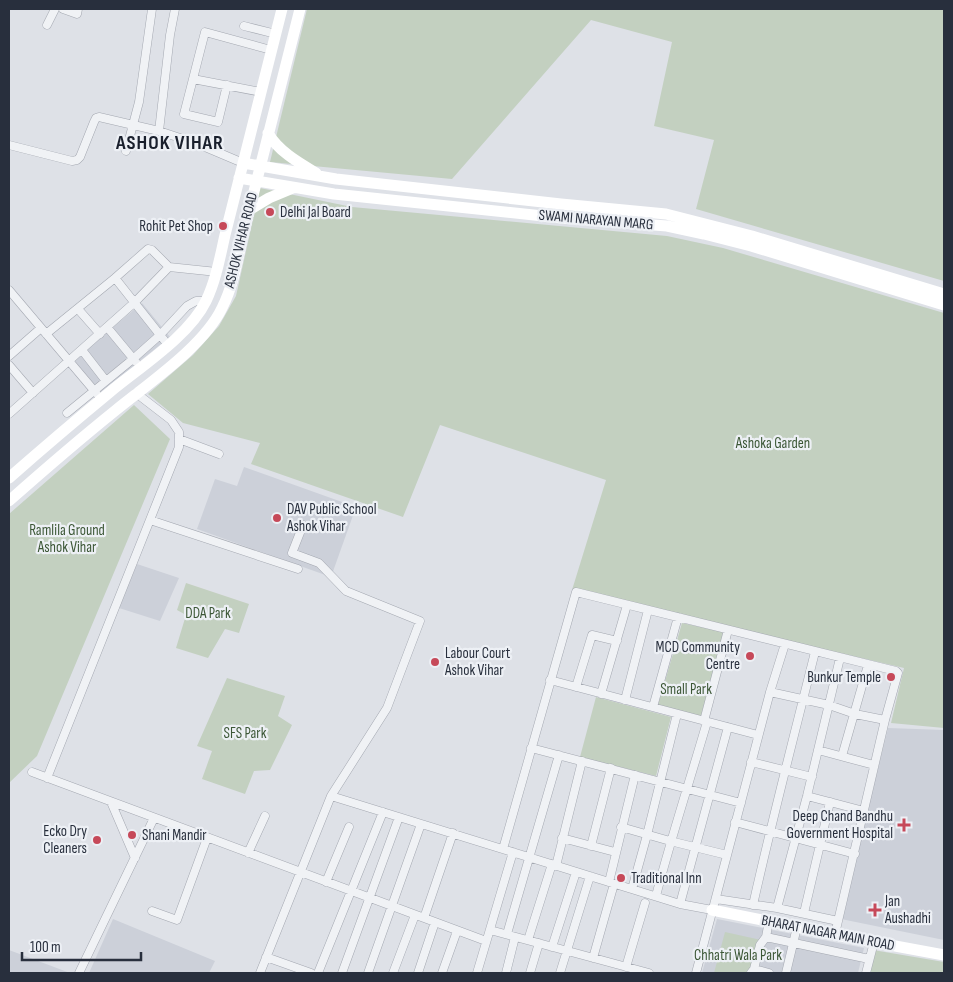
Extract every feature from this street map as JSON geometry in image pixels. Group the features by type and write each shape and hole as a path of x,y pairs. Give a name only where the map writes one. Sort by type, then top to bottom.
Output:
{"main road":[{"name":"ASHOK VIHAR ROAD","path":"9,478 98,395 137,363 168,345 196,316 206,301 217,272 282,9"},
{"name":"ASHOK VIHAR ROAD","path":"9,501 186,352 210,327 222,309 234,276 300,9"},
{"path":"268,133 277,146 294,160 322,177"},
{"name":"SWAMI NARAYAN MARG","path":"243,163 322,177 666,214 752,236 944,294"},
{"name":"SWAMI NARAYAN MARG","path":"239,178 344,195 667,226 751,246 944,305"},
{"path":"249,210 294,187"},
{"name":"BHARAT NAGAR MAIN ROAD","path":"714,905 769,922 944,955"}],"street":[{"path":"47,26 55,9"},
{"path":"63,9 77,14 78,9"},
{"path":"126,150 139,102 152,9"},
{"path":"159,131 170,35 175,9"},
{"path":"244,26 276,34"},
{"path":"227,85 218,122 184,114 205,32 272,50"},
{"path":"193,79 261,92"},
{"path":"9,145 77,160 96,118 99,117 159,131 198,144 243,163"},
{"path":"9,356 78,309 148,249 152,250 169,267 217,272"},
{"path":"9,414 70,362 135,302 169,267"},
{"path":"115,278 168,345"},
{"path":"9,290 98,395"},
{"path":"67,413 98,395 106,381 137,363 187,306 196,301 206,301"},
{"path":"78,309 100,334"},
{"path":"107,327 137,363"},
{"path":"82,350 106,381"},
{"path":"9,365 33,393"},
{"path":"46,778 179,446 179,432 171,420 136,393"},
{"path":"180,440 218,454"},
{"path":"150,520 298,569"},
{"path":"260,973 332,796 387,708 420,621 346,591 319,563 292,553 303,525"},
{"path":"503,849 576,592 897,672 835,934"},
{"path":"601,694 627,605"},
{"path":"625,700 648,610"},
{"path":"653,707 678,617"},
{"path":"656,896 670,842 688,788 728,630"},
{"path":"576,687 592,635 616,641"},
{"path":"696,973 758,735 785,644"},
{"path":"753,905 815,652"},
{"path":"778,908 840,658"},
{"path":"842,756 868,665"},
{"path":"550,680 758,735"},
{"path":"770,692 829,705 854,714 885,720"},
{"path":"632,889 677,714"},
{"path":"680,904 728,727"},
{"path":"531,748 741,803"},
{"path":"818,750 874,765"},
{"path":"506,973 511,936 530,858 559,755"},
{"path":"528,940 554,865 582,761"},
{"path":"751,762 812,777"},
{"path":"591,846 611,768"},
{"path":"32,772 486,941"},
{"path":"593,958 612,883 615,852 635,775"},
{"path":"332,796 680,904 753,905 778,908 838,921"},
{"path":"807,796 864,811"},
{"path":"111,802 135,858"},
{"path":"804,913 830,802"},
{"path":"318,973 383,812"},
{"path":"248,852 265,816"},
{"path":"342,973 399,817"},
{"path":"79,973 154,818"},
{"path":"735,822 855,854"},
{"path":"368,973 421,824"},
{"path":"326,882 349,827"},
{"path":"621,828 727,855"},
{"path":"393,973 420,916 453,833"},
{"path":"152,911 177,920 207,838"},
{"path":"562,838 615,852"},
{"path":"477,973 513,852"},
{"path":"552,947 576,872"},
{"path":"560,973 590,876"},
{"path":"620,969 646,904"},
{"path":"418,973 435,922"},
{"path":"769,922 766,937 760,945 753,971 778,973"},
{"path":"786,973 797,927"},
{"path":"442,973 457,930"},
{"path":"490,930 593,958 620,969 648,973"},
{"path":"766,937 869,959"},
{"path":"866,973 874,942"},
{"path":"530,973 539,943"},
{"path":"266,957 292,970 311,973"}],"shaded area":[{"path":"142,303 170,337 101,392 74,360"},
{"name":"DAV Public School Ashok Vihar","path":"244,467 356,507 331,577 197,529 215,479 237,486"},
{"path":"137,564 179,578 160,621 119,608"},
{"name":"Deep Chand Bandhu Government Hospital","path":"888,728 944,730 944,940 841,919"},
{"path":"113,919 215,961 209,973 89,973"},
{"path":"717,919 864,948 858,973 702,973"},
{"path":"9,950 70,973 9,973"}],"green space":[{"path":"307,9 944,9 944,281 696,209 714,140 654,126 672,42 591,20 452,179 270,162"},
{"name":"Ashoka Garden","path":"260,188 352,207 667,236 723,248 944,313 944,728 891,723 904,668 572,590 606,480 440,425 403,517 251,464 260,443 183,423 148,394 193,355 219,326 236,296"},
{"name":"Ramlila Ground Ashok Vihar","path":"134,405 170,439 37,756 9,783 9,514"},
{"name":"DDA Park","path":"186,583 249,604 239,633 225,629 208,658 176,648 186,615 177,610"},
{"name":"Small Park","path":"682,623 724,632 701,716 658,705"},
{"name":"SFS Park","path":"227,678 285,696 278,716 292,725 270,770 254,771 245,794 202,779 212,751 197,746"},
{"path":"596,697 671,717 656,776 580,757"},
{"name":"Chhatri Wala Park","path":"725,932 761,940 752,973 714,973"},
{"path":"873,950 944,962 944,973 867,973"}],"place":[{"name":"Delhi Jal Board","path":"270,212"},
{"name":"Rohit Pet Shop","path":"223,226"},
{"name":"DAV Public School Ashok Vihar","path":"277,518"},
{"name":"MCD Community Centre","path":"750,656"},
{"name":"Labour Court Ashok Vihar","path":"435,662"},
{"name":"Bunkur Temple","path":"891,677"},
{"name":"Deep Chand Bandhu Government Hospital","path":"904,825"},
{"name":"Shani Mandir","path":"132,835"},
{"name":"Ecko Dry Cleaners","path":"97,840"},
{"name":"Traditional Inn","path":"621,878"},
{"name":"Jan Aushadhi","path":"875,910"}],"district":[{"name":"ASHOK VIHAR","path":"170,143"}]}
